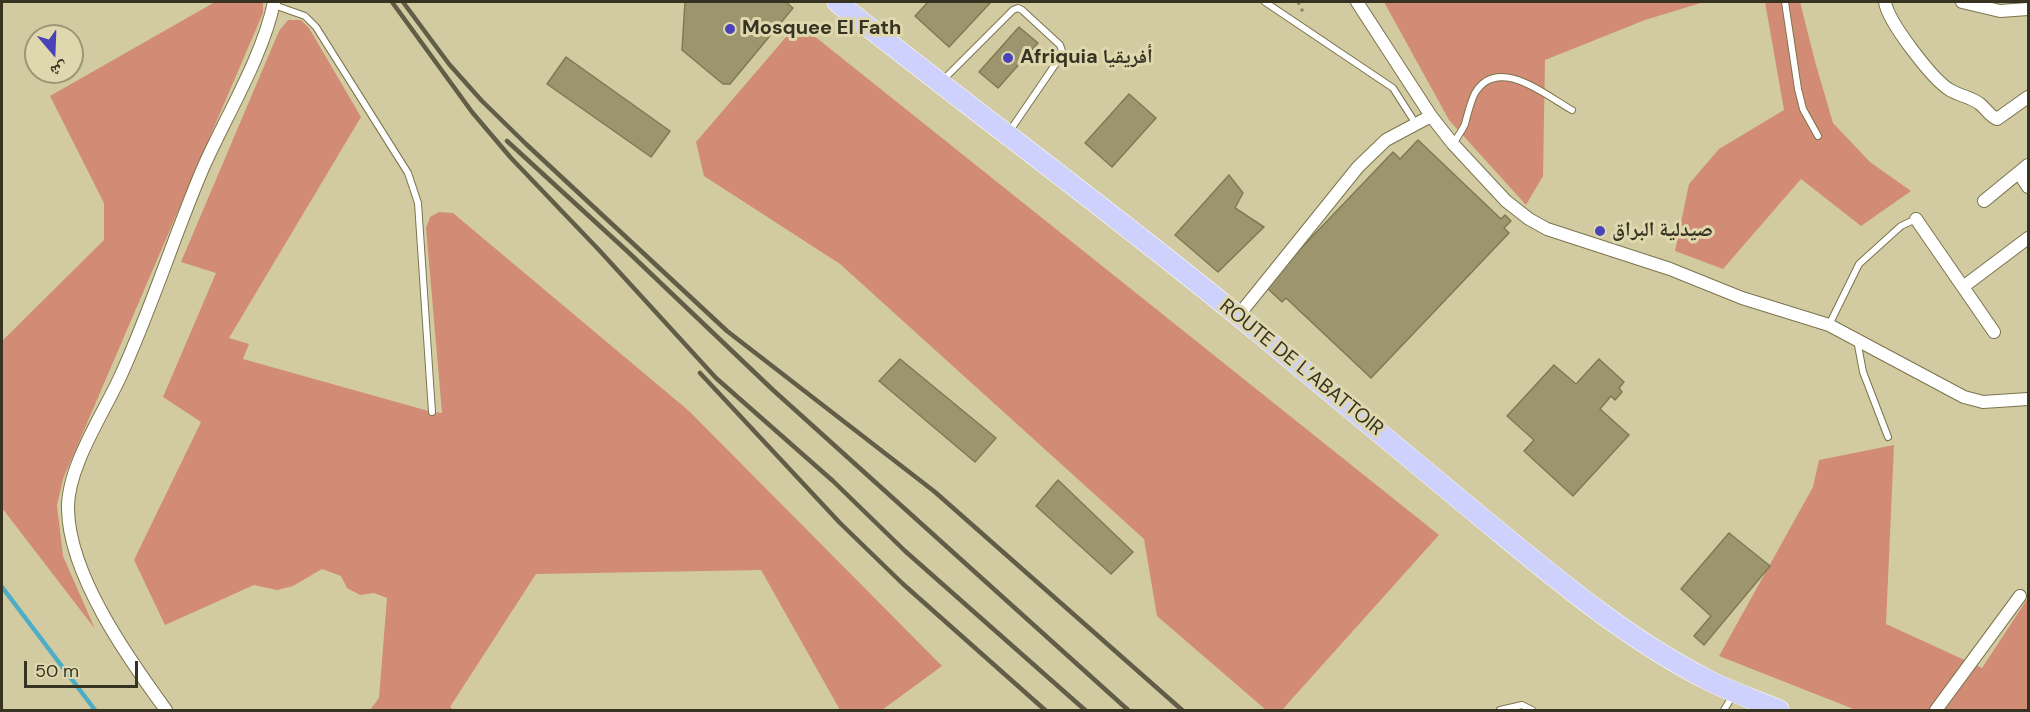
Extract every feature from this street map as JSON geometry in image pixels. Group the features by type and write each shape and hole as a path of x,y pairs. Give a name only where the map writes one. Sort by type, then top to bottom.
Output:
{"main road":[{"name":"ROUTE DE L’ABATTOIR","path":"837,2 1074,185 1238,316 1565,586 1653,648 1709,681 1779,711"}],"street":[{"path":"1357,2 1431,116 1453,144 1506,201 1529,219 1546,229 1670,269 1742,298 1829,325 1964,397 1983,402 2028,399"},
{"path":"1885,2 1890,17 1909,45 1950,90 1974,100 1997,119 2028,97"},
{"path":"1962,2 2000,11 2028,9"},
{"path":"166,711 123,648 85,574 70,528 69,491 74,473 145,321 187,207 249,71 271,18 274,3"},
{"path":"1238,316 1358,167 1386,140 1431,116"},
{"path":"1984,201 2024,169 2028,187"},
{"path":"1916,219 1994,332"},
{"path":"1963,287 2028,237"},
{"path":"1936,711 2020,596"}],"lane":[{"path":"1265,2 1393,88 1416,124"},
{"path":"1785,2 1798,89 1803,109 1818,136"},
{"path":"274,3 305,16 316,27 408,173 418,203 432,412"},
{"path":"941,81 1013,10 1018,8 1022,10 1060,45 1062,51 1007,135"},
{"path":"1453,144 1464,125 1468,109 1476,93 1483,83 1495,77 1514,78 1572,110"},
{"path":"1829,325 1859,264 1901,226 1916,219"},
{"path":"1857,340 1863,372 1888,437"},
{"path":"1724,711 1734,692"},
{"path":"1500,711 1521,705 1532,711"}],"shaded area":[{"path":"215,2 263,2 263,13 63,479 57,505 63,556 95,629 2,508 2,341 104,240 104,203 50,96 71,84 84,84 84,77"},
{"path":"1384,2 1704,2 1645,20 1545,60 1543,176 1526,205 1449,120"},
{"path":"1765,2 1800,2 1833,123 1870,162 1911,191 1861,226 1801,179 1723,269 1675,251 1689,184 1719,149 1784,110"},
{"path":"288,20 301,20 309,28 361,117 229,338 249,344 243,359 442,413 426,228 430,217 439,212 453,213 689,411 942,666 882,710 840,710 761,570 536,574 450,707 454,710 370,710 379,698 387,598 374,593 360,595 347,588 341,576 322,569 293,586 277,590 254,585 165,625 134,560 201,422 163,397 216,273 181,262 279,31"},
{"path":"798,23 1439,535 1282,710 1266,710 1157,616 1144,539 840,264 704,176 696,142"},
{"path":"1894,445 1886,624 1982,668 2028,598 2028,710 1856,710 1719,656 1813,487 1819,460"}],"building":[{"name":"Mosquee El Fath","path":"685,2 786,2 793,8 730,84 723,84 682,50"},
{"path":"928,2 991,2 949,47 915,16"},
{"path":"1019,27 1038,43 998,88 979,72"},
{"path":"566,57 670,131 651,157 547,84"},
{"path":"1129,94 1156,118 1112,167 1085,143"},
{"path":"1418,140 1501,219 1505,215 1511,221 1504,228 1509,233 1371,378 1286,298 1282,302 1265,286 1393,152 1400,159"},
{"path":"1229,175 1243,193 1235,208 1264,227 1218,272 1175,235"},
{"path":"900,359 996,438 975,462 879,381"},
{"path":"1599,359 1624,382 1619,388 1622,392 1615,400 1611,396 1600,409 1629,435 1573,496 1524,451 1534,440 1507,416 1554,365 1576,384"},
{"path":"1058,480 1133,552 1111,574 1036,506"},
{"path":"1729,533 1770,566 1704,645 1694,636 1711,616 1681,589"}],"waterway":[{"path":"2,587 95,710"}],"railway":[{"path":"392,2 472,112 511,158 716,378 833,481 905,551 1085,710"},
{"path":"403,2 449,64 482,101 727,331 935,492 1182,710"},
{"path":"507,141 773,390 1128,710"},
{"path":"700,373 840,523 903,584 1045,710"}],"place":[{"name":"Mosquee El Fath","path":"730,29"},
{"name":"Afriquia أفريقيا","path":"1008,58"},
{"name":"صيدلية البراق","path":"1600,231"}]}
